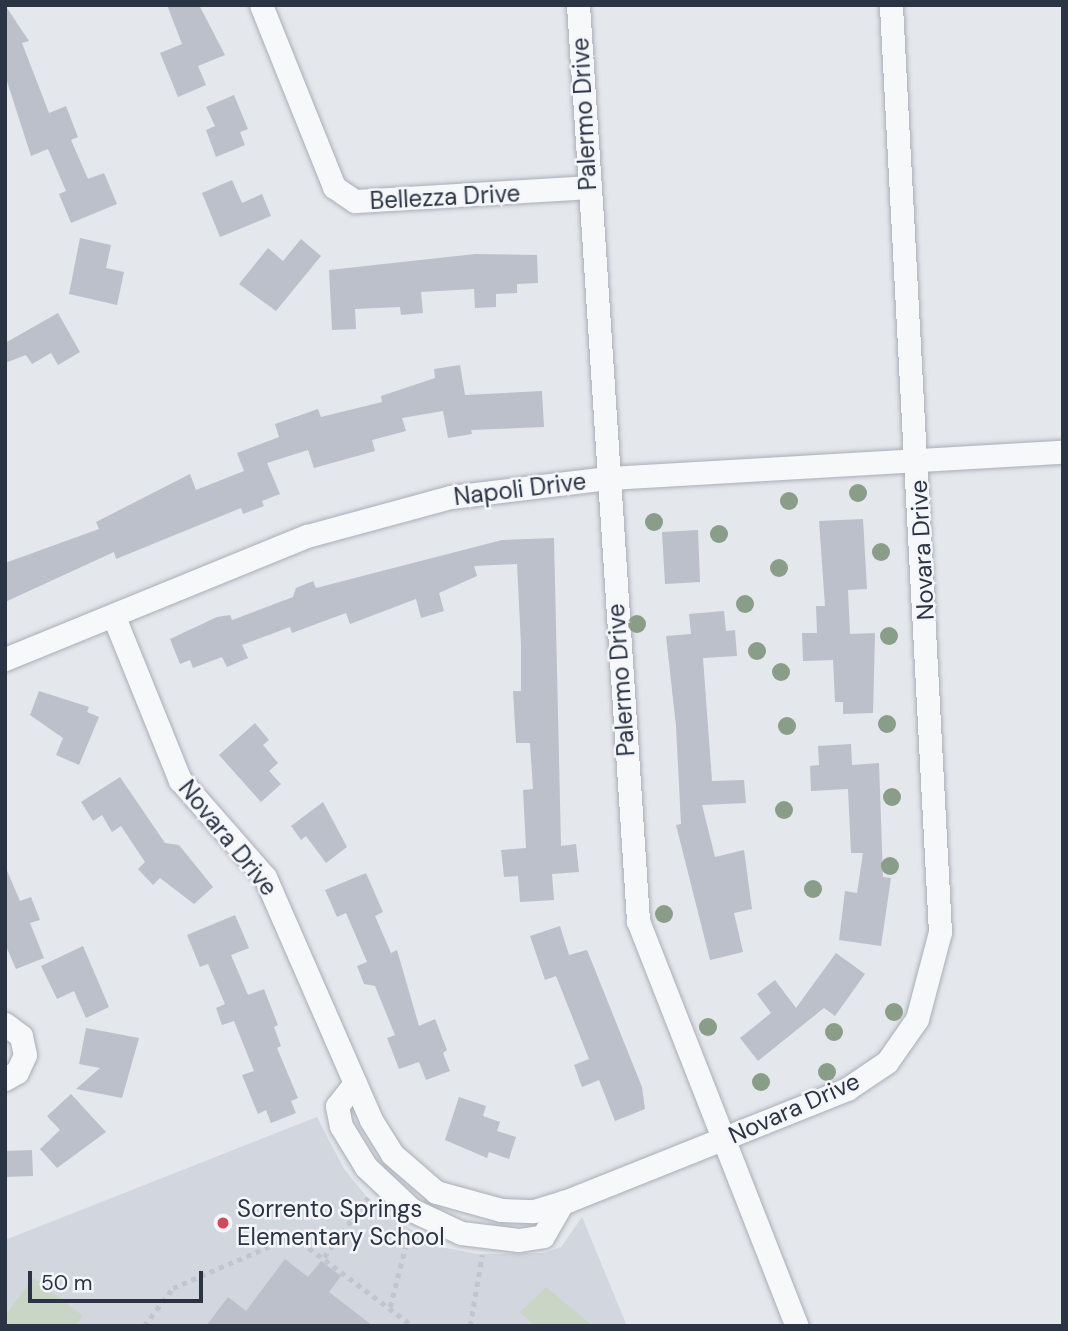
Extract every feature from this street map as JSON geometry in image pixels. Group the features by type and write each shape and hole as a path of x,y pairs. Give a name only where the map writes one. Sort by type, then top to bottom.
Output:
{"street":[{"name":"Bellezza Drive","path":"261,5 334,187 355,201 588,187"},
{"name":"Palermo Drive","path":"578,5 638,921 721,1141 797,1326"},
{"name":"Novara Drive","path":"114,617 180,780 265,877 355,1083 392,1154 436,1192 501,1210 534,1211 721,1141 868,1076 904,1043 927,994 940,932 891,5"},
{"name":"Napoli Drive","path":"5,659 359,518 484,491 608,478 916,457 1063,452"},
{"path":"5,1024 21,1036 25,1055 17,1072 5,1079"},
{"path":"355,1083 337,1106 346,1135 366,1167 412,1210 461,1233 519,1240 543,1236 563,1202"}],"path":[{"path":"324,1257 371,1194"},
{"path":"390,1307 411,1226"},
{"path":"144,1326 173,1288 293,1236 413,1326"},
{"path":"470,1326 483,1251"}],"shaded area":[{"name":"Sorrento Springs Elementary School","path":"317,1117 344,1169 371,1202 435,1246 477,1254 544,1253 561,1247 582,1217 627,1326 5,1326 5,1240"}],"green space":[{"path":"34,1278 83,1316 75,1326 5,1326 5,1315"},
{"path":"546,1287 593,1326 535,1326 520,1312"}],"building":[{"path":"5,5 29,41 22,43 49,113 66,106 78,137 71,140 88,179 104,173 117,204 71,223 59,194 66,191 48,149 31,156 5,75"},
{"path":"167,5 199,5 225,55 198,66 206,85 178,97 160,53 182,44"},
{"path":"234,95 248,129 240,132 245,145 216,157 206,130 215,126 206,107"},
{"path":"232,180 242,203 262,194 271,216 220,237 202,193"},
{"path":"80,238 111,245 106,268 124,272 117,305 69,294"},
{"path":"301,239 321,256 276,311 239,284 268,248 283,261"},
{"path":"475,254 537,255 538,283 517,284 517,293 496,294 496,307 475,308 474,289 421,292 423,313 401,315 400,307 355,309 356,329 332,330 329,270"},
{"path":"58,313 80,352 58,365 51,353 32,364 26,355 5,363 5,343"},
{"path":"460,365 465,395 542,391 544,427 471,430 472,434 448,438 443,411 402,418 406,431 372,440 375,451 314,468 308,450 267,463 280,494 262,501 264,506 243,514 241,508 116,559 114,552 5,602 5,563 99,529 96,522 190,474 196,490 244,471 237,453 279,437 275,424 318,409 321,417 382,402 381,396 435,378 434,369"},
{"path":"863,519 867,589 848,590 850,634 875,633 873,713 843,714 843,702 835,702 833,660 803,661 802,633 817,633 816,606 825,606 819,521"},
{"path":"698,530 700,582 665,584 662,532"},
{"path":"554,538 561,846 576,844 579,872 552,874 554,900 520,902 518,876 504,877 501,850 526,848 523,790 533,789 530,743 516,743 513,691 521,691 517,564 474,566 477,576 439,593 444,611 421,618 416,599 350,624 346,613 292,633 290,627 242,645 248,658 227,667 222,657 193,668 190,660 180,664 170,639 217,617 230,615 232,620 293,597 296,588 313,581 316,588 502,540"},
{"path":"724,611 726,631 735,630 737,656 703,658 712,781 744,780 746,803 702,805 715,857 744,850 752,909 734,913 743,952 710,960 676,825 681,824 676,726 666,636 691,634 689,614"},
{"path":"39,691 89,707 87,712 99,717 79,765 56,755 63,738 30,715"},
{"path":"255,723 269,740 263,745 278,763 269,771 281,784 261,802 219,755"},
{"path":"851,744 852,765 879,763 883,877 891,878 881,946 839,940 845,891 857,893 863,853 851,853 848,789 811,791 810,766 819,765 818,746"},
{"path":"120,777 165,843 179,845 213,887 194,904 160,878 153,885 138,869 145,862 121,826 112,832 102,815 93,821 81,802"},
{"path":"323,802 347,847 326,863 306,836 301,840 291,826"},
{"path":"5,866 20,901 31,897 40,920 30,923 44,958 16,969 5,944"},
{"path":"366,873 383,912 375,916 391,953 397,950 419,1026 435,1019 447,1050 443,1053 450,1071 426,1080 419,1062 399,1069 387,1038 395,1035 375,986 364,984 357,966 367,962 346,913 337,917 325,890"},
{"path":"235,915 249,948 231,955 248,995 264,989 278,1025 274,1027 281,1046 277,1048 298,1098 291,1101 296,1113 271,1123 266,1110 258,1114 242,1075 254,1071 234,1021 222,1025 216,1008 225,1004 208,964 200,967 187,935"},
{"path":"560,926 569,955 587,950 642,1087 645,1109 615,1121 599,1080 582,1087 574,1065 589,1059 556,976 545,980 530,936"},
{"path":"83,946 109,1007 86,1018 74,991 57,999 41,966"},
{"path":"836,953 865,974 835,1016 824,1008 758,1061 740,1038 771,1013 757,994 775,980 796,1008"},
{"path":"86,1028 139,1038 122,1098 76,1089 100,1068 79,1064"},
{"path":"71,1094 106,1132 57,1168 40,1149 60,1130 47,1116"},
{"path":"459,1097 486,1106 483,1116 500,1122 497,1131 516,1137 509,1159 489,1152 487,1158 445,1140"},
{"path":"32,1150 33,1176 5,1177 5,1151"},
{"name":"Sorrento Springs Elementary School","path":"285,1259 308,1277 321,1261 341,1276 329,1292 373,1326 206,1326 228,1297 246,1311"}],"place":[{"name":"Sorrento Springs Elementary School","path":"223,1223"}]}
